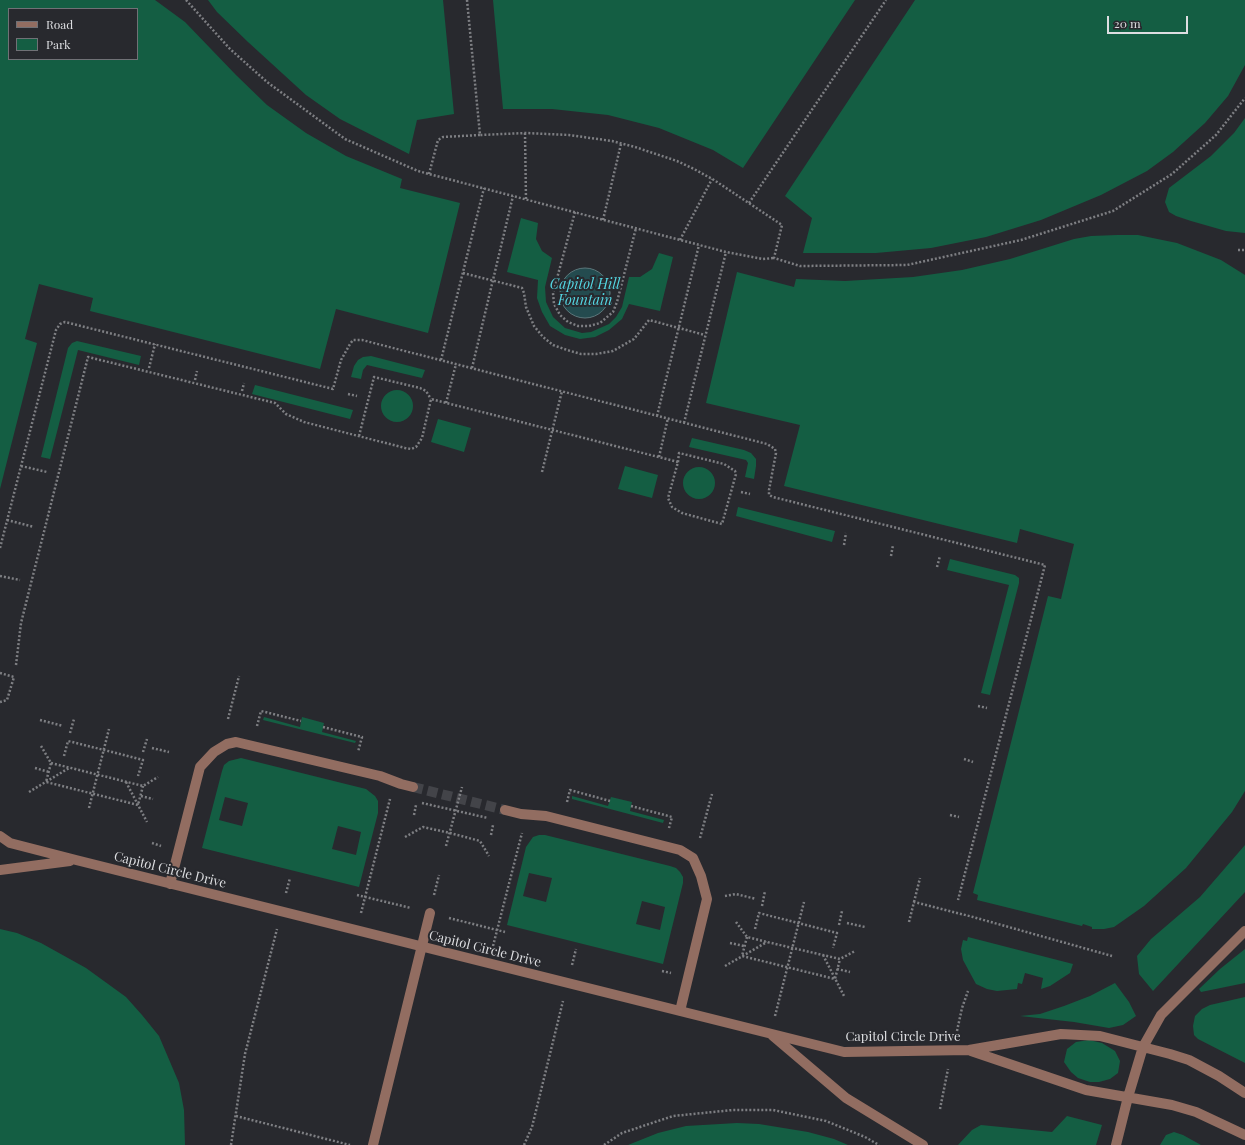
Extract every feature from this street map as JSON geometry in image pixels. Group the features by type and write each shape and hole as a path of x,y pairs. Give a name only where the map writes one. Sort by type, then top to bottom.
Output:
{"street":[{"path":"170,884 200,767 214,752 228,744 236,742 380,776 397,783 413,787"},
{"path":"505,810 524,814 546,816 680,850 693,858 701,876 708,899 680,1011"},
{"name":"Capitol Circle Drive","path":"0,836 10,843 76,860 844,1052 969,1050 1061,1034 1100,1036 1143,1046 1189,1060 1219,1076 1245,1093"},
{"path":"0,870 76,860"},
{"path":"373,1145 430,913"},
{"path":"1116,1145 1128,1096 1143,1046 1161,1015 1245,931"},
{"path":"771,1034 846,1098 923,1145"},
{"name":"Capitol Circle Drive","path":"969,1050 1086,1090 1128,1096 1172,1105 1196,1112 1245,1135"}],"path":[{"path":"186,0 230,49 267,82 345,139 418,171 726,252 758,258 774,258 800,266 907,265 1021,240 1113,211 1172,174 1216,134 1245,98"},
{"path":"468,0 480,135"},
{"path":"749,203 886,0"},
{"path":"429,174 438,140 442,137 526,133 569,135 621,144 660,155 712,178 782,225 774,258"},
{"path":"526,133 526,200"},
{"path":"603,220 621,144"},
{"path":"680,240 712,178"},
{"path":"441,360 484,188"},
{"path":"472,368 514,196"},
{"path":"575,212 552,293 554,304 560,315 568,322 578,326 595,325 605,320 613,312 617,302 636,228"},
{"path":"657,416 699,245"},
{"path":"1238,250 1245,250"},
{"path":"684,423 726,252"},
{"path":"463,273 522,288 526,308 534,326 543,337 553,345 581,354 596,354 613,351 634,340 649,320 705,335"},
{"path":"0,548 56,330 60,324 65,322 70,322 333,389 341,360 353,340 362,340 767,444 775,449 776,458 768,490 769,495 773,497 1045,565 958,900"},
{"path":"149,368 155,344"},
{"path":"16,665 20,623 88,356 275,403 286,414 304,422 411,449 416,447 422,438 430,399 426,391 420,388 374,377 360,436"},
{"path":"446,403 456,364"},
{"path":"195,380 197,371"},
{"path":"242,392 244,383"},
{"path":"542,472 562,391"},
{"path":"348,394 357,396"},
{"path":"430,399 678,462"},
{"path":"659,457 668,418"},
{"path":"679,453 724,464 735,471 736,474 722,524 682,513 672,507 668,498 678,462 679,453"},
{"path":"21,466 47,472"},
{"path":"741,492 750,494"},
{"path":"7,520 34,527"},
{"path":"844,544 846,533"},
{"path":"891,556 893,545"},
{"path":"937,567 940,556"},
{"path":"0,576 20,580"},
{"path":"0,673 14,677 7,700 0,702"},
{"path":"228,719 239,676"},
{"path":"978,706 987,708"},
{"path":"257,726 260,711 301,721"},
{"path":"70,733 74,719"},
{"path":"40,720 63,726"},
{"path":"322,727 362,737 358,753"},
{"path":"89,808 109,728"},
{"path":"143,752 147,739"},
{"path":"64,756 68,741 143,760 138,776"},
{"path":"41,746 51,763 143,786 158,777"},
{"path":"152,748 169,752"},
{"path":"964,759 973,762"},
{"path":"46,782 51,763"},
{"path":"29,792 70,767"},
{"path":"35,768 48,772"},
{"path":"126,781 147,822"},
{"path":"46,782 138,805"},
{"path":"357,930 397,783"},
{"path":"138,805 143,786"},
{"path":"446,846 462,787"},
{"path":"566,806 570,790 610,801"},
{"path":"700,838 712,794"},
{"path":"141,796 153,799"},
{"path":"414,815 417,801 455,810 495,820 491,834"},
{"path":"631,806 672,817 668,831"},
{"path":"488,964 524,814"},
{"path":"950,815 959,817"},
{"path":"405,837 423,827 450,833 480,841 489,856"},
{"path":"231,1145 245,1054 290,878"},
{"path":"910,922 920,878"},
{"path":"762,906 765,891"},
{"path":"708,899 736,894 756,899"},
{"path":"771,1034 804,902"},
{"path":"914,902 1112,956"},
{"path":"839,925 842,911"},
{"path":"755,929 759,913 837,933 833,948"},
{"path":"736,922 747,936 768,942 840,959 855,951"},
{"path":"847,923 865,927"},
{"path":"742,956 747,936"},
{"path":"724,966 768,942"},
{"path":"730,943 744,946"},
{"path":"524,1145 532,1127 576,949"},
{"path":"822,955 844,996"},
{"path":"742,956 835,979"},
{"path":"835,979 840,959"},
{"path":"837,969 850,972"},
{"path":"962,1008 968,991"},
{"path":"604,1145 622,1133 673,1116 733,1110 773,1110 826,1122 865,1136 879,1145"},
{"path":"236,1116 350,1145"}],"green space":[{"path":"0,0 155,0 185,22 267,105 306,133 346,156 402,179 400,188 460,203 428,333 336,309 320,369 90,311 93,298 39,284 25,339 37,343 0,489"},
{"path":"208,0 443,0 454,114 417,120 409,154 340,119 306,95 217,12"},
{"path":"493,0 855,0 743,168 713,150 659,128 608,115 552,109 503,109"},
{"path":"915,0 1245,0 1245,65 1228,96 1205,123 1173,152 1147,171 1101,195 1041,220 986,237 931,248 876,253 803,253 812,218 785,196"},
{"path":"1245,118 1245,233 1226,231 1176,216 1169,212 1165,202 1169,188 1211,156 1234,133"},
{"path":"521,218 538,223 536,239 542,251 552,258 545,287 546,302 553,317 565,328 582,333 591,332 609,324 616,317 622,307 629,277 640,277 652,269 659,253 673,257 660,311 629,304 622,319 609,330 595,337 580,339 565,335 550,326 542,312 537,298 538,280 507,272"},
{"path":"1138,235 1177,243 1221,260 1245,275 1245,791 1232,812 1186,868 1144,906 1114,927 1092,929 1092,927 1083,924 1082,926 977,900 978,895 973,893 1048,596 1061,599 1074,544 1020,529 1017,543 784,486 800,425 706,403 737,272 794,287 796,279 845,281 913,277 962,270 1010,259 1074,239 1091,236"},
{"path":"77,341 141,356 139,365 78,350 50,459 41,457 68,348 72,343"},
{"path":"371,356 425,370 422,378 367,365 363,370 361,379 351,377 354,366 358,360 363,357"},
{"path":"255,385 353,410 350,419 252,394"},
{"path":"394,390 400,390 410,397 413,406 412,412 406,419 400,422 394,422 384,415 381,409 381,403 388,393"},
{"path":"438,419 471,428 464,452 431,442"},
{"path":"692,438 751,453 756,459 754,479 745,477 748,463 746,460 689,447"},
{"path":"625,466 658,475 652,498 618,489"},
{"path":"696,467 702,467 712,474 715,483 714,489 708,496 702,499 696,499 686,492 683,486 683,480 690,470"},
{"path":"738,507 835,531 832,542 736,516"},
{"path":"950,559 1015,575 1019,578 1019,583 990,695 981,693 1009,585 947,570"},
{"path":"264,717 300,727 302,717 324,723 322,732 356,741 355,743 263,720"},
{"path":"241,758 366,789 375,796 378,801 378,813 359,887 202,848 222,771 224,765 229,761","holes":["225,797 248,803 242,826 219,820","338,826 361,832 356,855 332,849"]},
{"path":"572,796 608,806 611,797 632,802 630,811 664,820 663,823 572,799"},
{"path":"545,835 676,868 683,877 683,883 663,964 507,925 526,847 533,837","holes":["529,873 552,878 546,902 523,896","642,901 665,907 660,930 636,924"]},
{"path":"1245,845 1245,892 1153,991 1139,974 1137,956 1151,939 1200,897"},
{"path":"0,929 17,933 41,943 86,968 126,997 142,1015 159,1036 179,1083 184,1110 185,1145 0,1145"},
{"path":"968,937 1073,964 1070,973 1050,986 1041,989 1043,978 1025,973 1022,984 1018,983 1017,989 997,991 987,989 976,984 963,960 961,949 963,940 967,941"},
{"path":"1245,949 1245,983 1201,992 1199,989 1220,969"},
{"path":"1115,983 1129,1002 1136,1016 1123,1025 1109,1028 1074,1022 1020,1016 1040,1014 1064,1006 1090,996"},
{"path":"1245,997 1245,1063 1198,1039 1194,1035 1193,1026 1195,1016 1202,1009 1210,1005"},
{"path":"1089,1040 1102,1043 1115,1051 1120,1061 1118,1073 1110,1079 1099,1082 1090,1082 1078,1078 1071,1072 1064,1062 1067,1049 1076,1042"},
{"path":"1067,1116 1102,1125 1096,1145 958,1145 972,1130 981,1125 1052,1132"},
{"path":"737,1123 759,1124 808,1132 834,1139 848,1145 628,1145 658,1133 686,1126"},
{"path":"1174,1132 1183,1135 1201,1145 1160,1145 1166,1135"}],"water":[{"name":"Capitol Hill Fountain","path":"580,268 590,268 603,275 610,288 610,298 603,311 590,318 580,318 571,314 564,307 560,298 560,288 564,279 571,272"}],"tunnel":[{"path":"413,787 505,810"}]}
